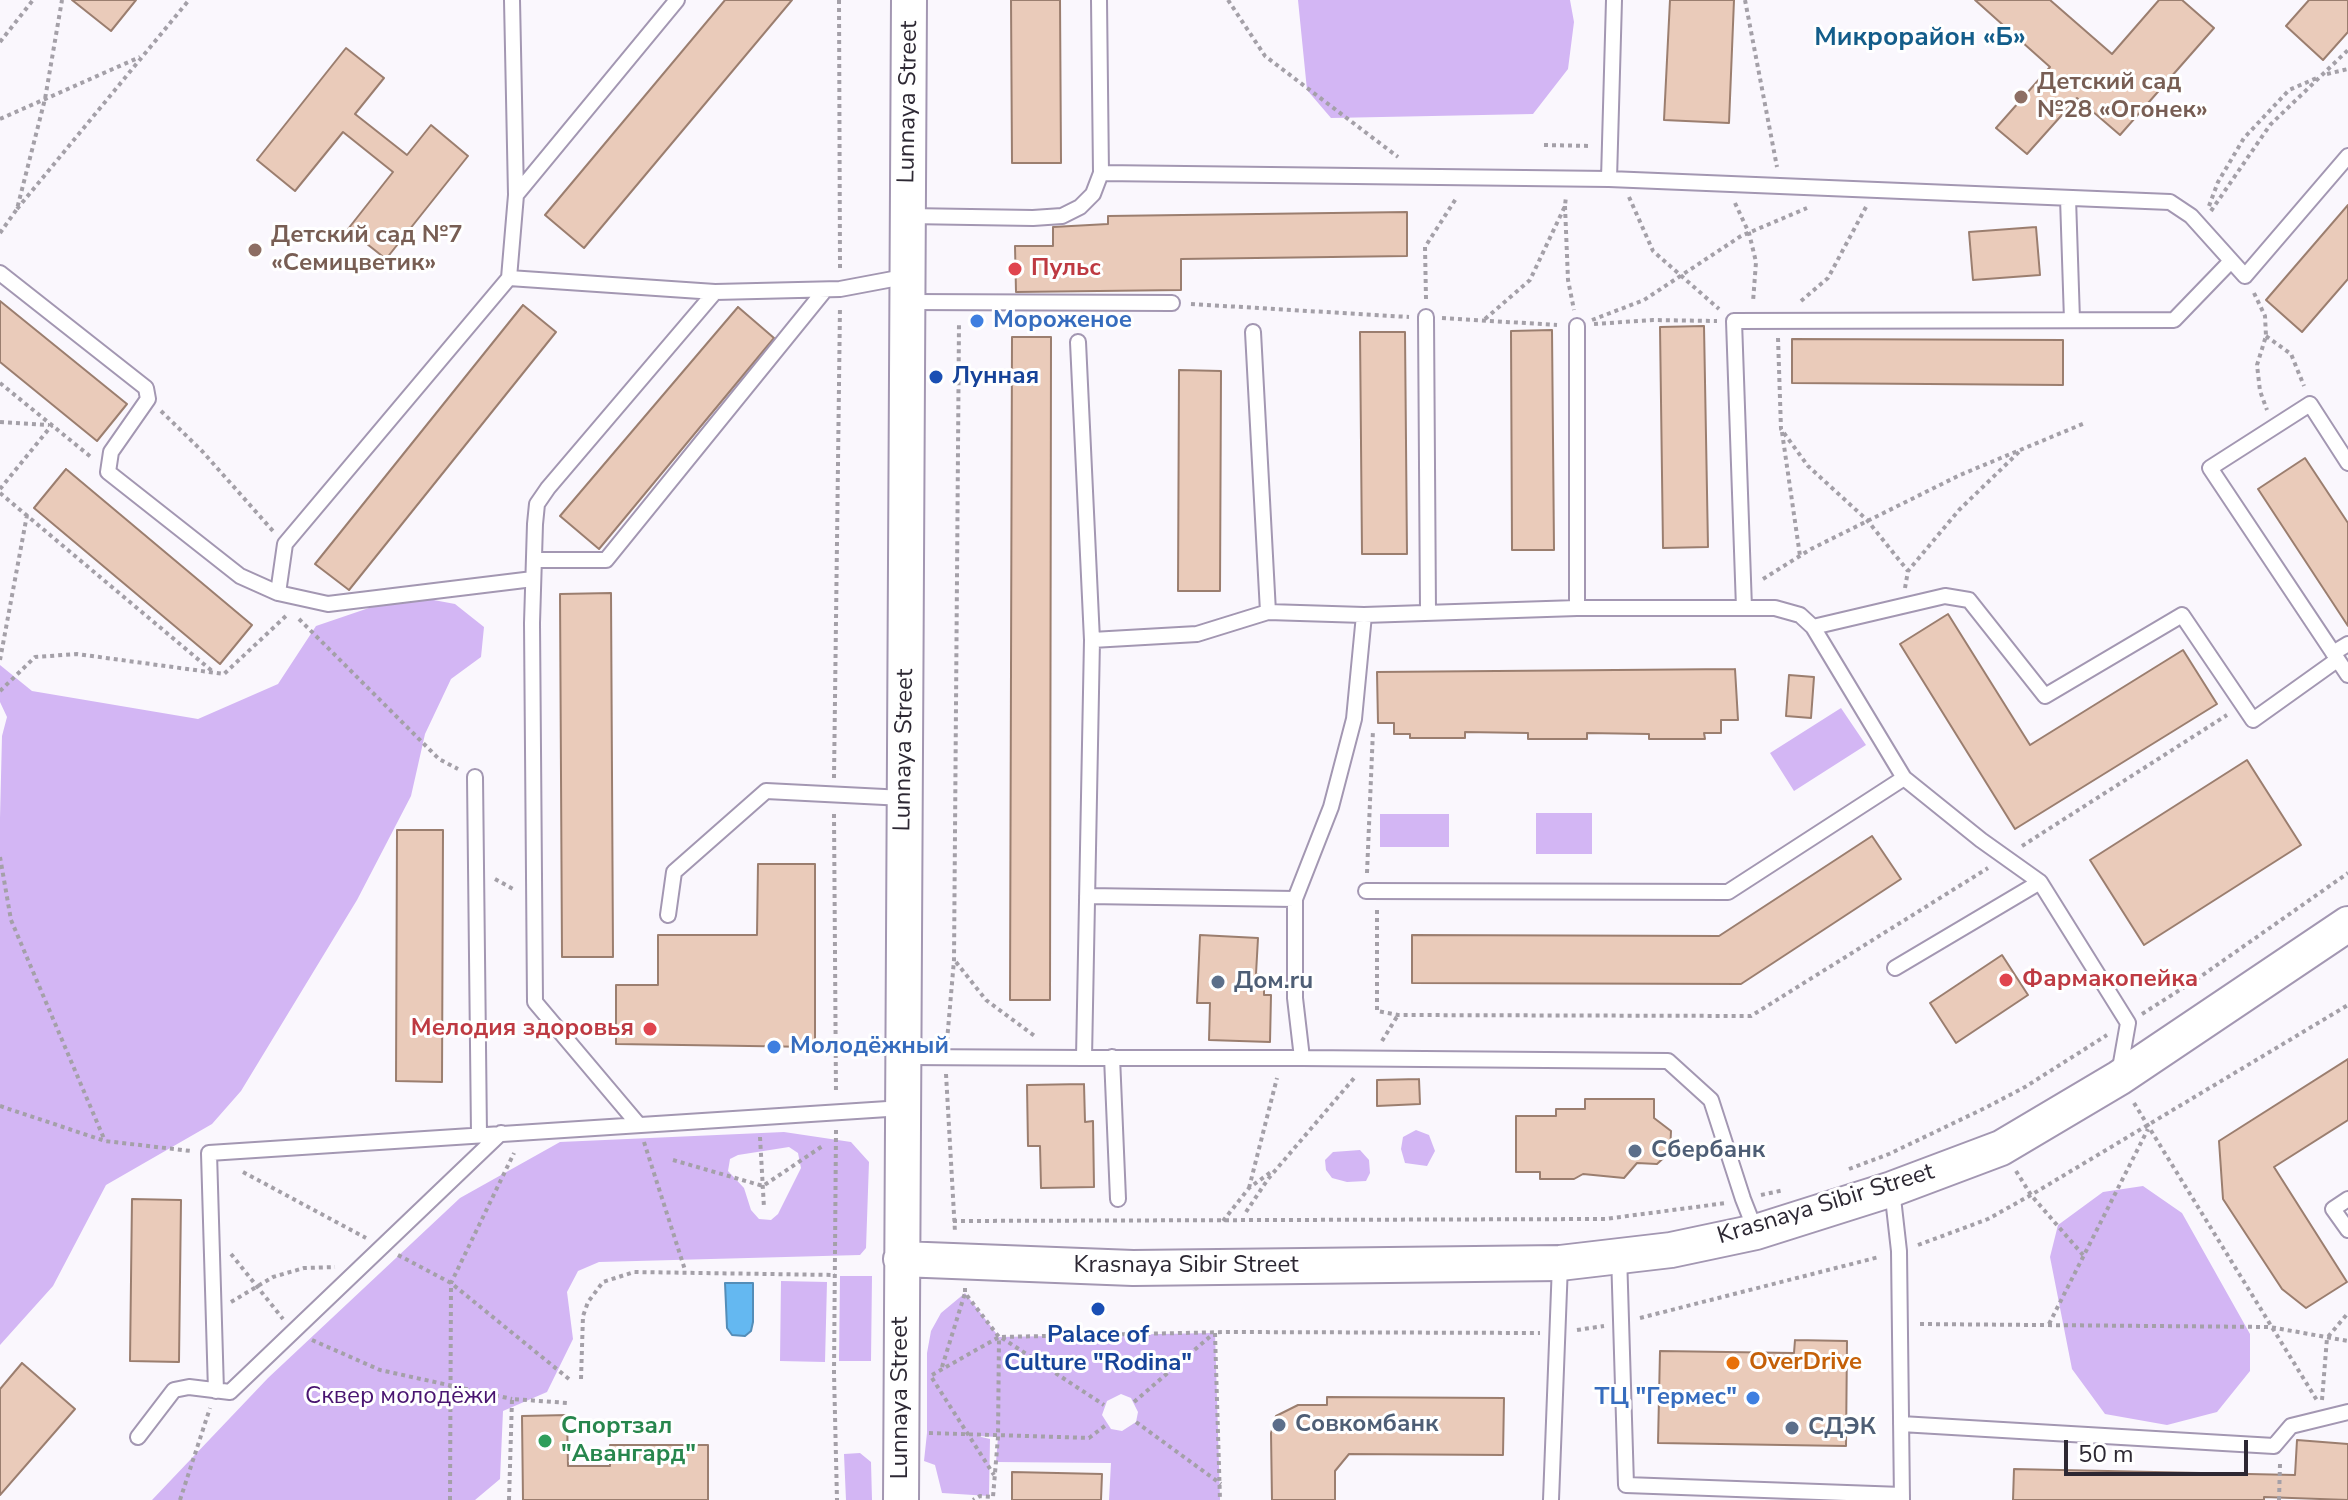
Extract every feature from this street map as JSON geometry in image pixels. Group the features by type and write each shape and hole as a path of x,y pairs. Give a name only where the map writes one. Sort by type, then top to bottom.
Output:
{"street":[{"name":"Lunnaya Street","path":"901,1500 909,0"},
{"name":"Krasnaya Sibir Street","path":"901,1259 964,1278 1133,1268 1560,1263 1671,1250 1756,1232 1892,1189 2001,1148 2119,1078 2348,924"}],"lane":[{"path":"278,593 285,544 509,278 516,195 512,0"},
{"path":"516,195 677,0"},
{"path":"908,216 1062,216 1080,207 1093,194 1101,173 1099,0"},
{"path":"1614,0 1615,179"},
{"path":"1101,173 1615,179 2170,202 2191,216 2245,276 2348,156"},
{"path":"2068,198 2072,320"},
{"path":"1744,608 1734,321 2174,320 2231,261"},
{"path":"0,273 146,388 148,399 111,452 108,472 240,576 278,593 328,604 533,579"},
{"path":"509,278 715,292 909,289 959,302 1172,303"},
{"path":"534,560 606,560 833,289"},
{"path":"638,1124 535,1002 533,579 537,504 715,292"},
{"path":"1426,317 1428,612"},
{"path":"1577,326 1577,608"},
{"path":"1253,332 1268,612"},
{"path":"1078,342 1092,640 1084,1058"},
{"path":"2348,463 2310,404 2210,468 2348,675"},
{"path":"1813,627 1945,596 1969,600 2045,696 2182,615 2253,720 2348,644"},
{"path":"1092,640 1197,634 1268,612 1364,615 1577,608 1775,608 1800,615 1813,627 1904,778 2040,882 2128,1023 2119,1078"},
{"path":"1302,1058 1295,998 1295,899 1331,807 1354,719 1364,615"},
{"path":"475,777 479,1135"},
{"path":"1372,891 1728,892 1904,778"},
{"path":"668,915 674,872 766,791 904,798"},
{"path":"1895,968 2040,882"},
{"path":"1087,896 1295,899"},
{"path":"903,1057 1668,1061 1711,1100 1756,1232"},
{"path":"1112,1057 1118,1199"},
{"path":"216,1391 209,1153 903,1108"},
{"path":"138,1437 174,1390 189,1387 230,1392 501,1133"},
{"path":"1619,1254 1626,1485 1902,1498 1899,1251 1892,1189"},
{"path":"2348,1199 2333,1209 2348,1230"},
{"path":"1551,1500 1560,1263"},
{"path":"1901,1424 2274,1446 2291,1426 2348,1412"}],"path":[{"path":"0,42 33,0"},
{"path":"17,209 45,99 62,0"},
{"path":"0,233 189,0"},
{"path":"837,1500 833,289 839,0"},
{"path":"1228,0 1265,56 1424,177"},
{"path":"1745,0 1781,186"},
{"path":"2201,227 2270,125 2348,50"},
{"path":"0,119 143,55"},
{"path":"2201,227 2218,182 2244,138 2289,90 2348,69"},
{"path":"1544,145 1594,146"},
{"path":"1426,317 1425,247 1469,177"},
{"path":"1570,178 1565,206 1568,280 1577,326"},
{"path":"1615,179 1653,251 1679,277 1734,321"},
{"path":"1726,183 1749,233 1756,262 1751,321"},
{"path":"1800,556 1781,429 1777,321 1828,278 1875,190"},
{"path":"1483,320 1530,280 1565,206"},
{"path":"1577,326 1644,300 1749,233 1806,208"},
{"path":"2245,276 2265,316 2266,336 2257,365 2260,391 2273,428"},
{"path":"959,302 954,960 953,1001 945,1057 953,1221 964,1278 999,1337 1104,1405"},
{"path":"1172,303 1577,326 1653,320 1734,321"},
{"path":"2266,336 2291,354 2310,404"},
{"path":"0,383 108,472"},
{"path":"148,399 202,451 285,544"},
{"path":"0,422 52,425"},
{"path":"1744,591 1867,520 1960,475 2085,423"},
{"path":"52,425 0,491 213,672"},
{"path":"1781,429 1808,466 1867,520 1908,571"},
{"path":"1901,606 1908,571 1959,510 2023,449"},
{"path":"0,660 27,515"},
{"path":"0,691 35,657 77,654 224,674 292,611 439,759"},
{"path":"1373,719 1372,891 1377,1011 1398,1015 1751,1016 2243,705"},
{"path":"0,857 11,920 105,1141"},
{"path":"476,867 534,902"},
{"path":"1839,1173 1889,1154 2025,1087 2197,979 2348,873"},
{"path":"954,960 986,1000 1062,1058"},
{"path":"1246,1212 1279,1167 1370,1059 1398,1015"},
{"path":"1249,1188 1282,1058"},
{"path":"2119,1078 2321,1407 2327,1338 2348,1313"},
{"path":"0,1106 105,1141 209,1153"},
{"path":"638,1124 686,1271"},
{"path":"760,1127 764,1208"},
{"path":"2048,1325 2149,1127"},
{"path":"450,1500 451,1283 525,1132"},
{"path":"763,1186 824,1145"},
{"path":"673,1160 763,1186"},
{"path":"1223,1221 1249,1188 1279,1167"},
{"path":"953,1221 1605,1219 1710,1207 1786,1190"},
{"path":"2031,1195 2083,1256"},
{"path":"211,1229 293,1332 380,1370 512,1399 568,1403"},
{"path":"213,1317 273,1277 304,1268 365,1265"},
{"path":"581,1379 583,1316 588,1302 603,1282 634,1272 835,1275"},
{"path":"942,1369 964,1278"},
{"path":"1900,1324 2270,1327 2348,1341"},
{"path":"1134,1402 1215,1333 1220,1500"},
{"path":"973,1500 980,1496 993,1497 998,1437 999,1337"},
{"path":"931,1376 995,1476"},
{"path":"180,1500 216,1391"},
{"path":"509,1500 512,1399"},
{"path":"1136,1422 1221,1484"},
{"path":"927,1433 1089,1438 1106,1425"},
{"path":"2279,1500 2281,1437"}],"green space":[{"path":"1298,0 1570,0 1574,22 1568,69 1533,114 1331,118 1307,90"},
{"path":"407,595 455,604 484,627 481,657 451,679 425,734 411,796 357,900 241,1091 212,1124 106,1185 53,1286 0,1345 0,818 2,736 7,717 0,702 0,665 32,691 198,719 278,684 316,626"},
{"path":"1841,708 1866,745 1794,791 1770,753"},
{"path":"1536,813 1592,813 1592,854 1536,854"},
{"path":"1380,814 1449,814 1449,847 1380,847"},
{"path":"1416,1130 1429,1135 1435,1151 1427,1166 1405,1163 1401,1149 1403,1137"},
{"name":"Сквер молодёжи","path":"784,1132 851,1142 869,1162 866,1248 860,1255 599,1262 578,1271 567,1292 573,1339 547,1392 503,1411 500,1479 475,1500 152,1500 268,1378 460,1198 560,1142","holes":["789,1147 798,1153 801,1168 778,1214 771,1220 759,1219 751,1210 744,1188 728,1171 730,1159"]},
{"path":"1360,1150 1369,1160 1370,1173 1366,1181 1347,1182 1332,1178 1326,1170 1325,1160 1333,1152"},
{"path":"2143,1186 2182,1213 2250,1334 2250,1371 2217,1412 2167,1425 2105,1414 2072,1369 2050,1257 2058,1225 2103,1192"},
{"path":"840,1276 872,1276 871,1361 839,1361"},
{"path":"781,1281 827,1282 825,1362 780,1361"},
{"path":"965,1293 999,1337 1215,1333 1220,1500 1109,1500 1111,1463 996,1462 998,1437 977,1436 990,1439 989,1496 942,1493 935,1465 924,1461 927,1353 931,1331 941,1313","holes":["1121,1394 1131,1398 1138,1412 1136,1422 1122,1431 1111,1429 1102,1415 1107,1401"]},
{"path":"860,1453 871,1462 872,1500 846,1500 844,1454"}],"water":[{"path":"725,1283 753,1283 753,1322 751,1331 745,1336 732,1335 727,1328"}],"building":[{"path":"72,0 136,0 111,31"},
{"path":"725,0 792,0 584,248 545,215"},
{"path":"1011,0 1060,0 1061,163 1012,163"},
{"path":"1670,0 1734,0 1729,123 1664,120"},
{"path":"1975,0 2050,0 2112,54 2159,0 2182,0 2214,28 2120,135 2077,98 2027,154 1996,128 2050,67"},
{"path":"2309,0 2348,0 2348,32 2323,60 2286,26"},
{"path":"346,48 384,78 355,114 407,155 431,125 468,156 386,259 348,229 393,172 343,132 295,191 257,160"},
{"path":"2348,205 2348,279 2302,332 2266,300"},
{"path":"1407,212 1407,256 1181,259 1181,290 1016,292 1015,246 1053,246 1053,227 1108,224 1108,216"},
{"path":"2036,227 2040,275 1973,280 1969,232"},
{"path":"0,301 127,404 97,441 0,362"},
{"path":"523,305 556,332 349,590 315,564"},
{"path":"738,307 774,338 599,549 560,516"},
{"path":"1704,326 1708,547 1663,548 1660,327"},
{"path":"1552,330 1554,550 1512,550 1511,331"},
{"path":"1360,332 1405,332 1407,554 1362,554"},
{"path":"1012,337 1051,337 1050,1000 1010,1000"},
{"path":"1792,339 2063,340 2063,385 1792,383"},
{"path":"1179,370 1221,371 1220,591 1178,591"},
{"path":"2305,458 2348,523 2348,626 2258,489"},
{"path":"66,469 252,625 220,664 34,508"},
{"path":"611,593 613,957 562,957 560,594"},
{"path":"1948,614 2030,745 2183,650 2217,704 2015,829 1900,644"},
{"path":"1735,669 1738,720 1721,720 1721,733 1704,733 1705,739 1649,739 1649,734 1587,733 1587,739 1528,739 1528,733 1465,732 1465,738 1410,738 1410,734 1394,734 1394,723 1378,723 1377,672"},
{"path":"1789,675 1814,677 1811,718 1786,716"},
{"path":"2247,760 2301,845 2144,945 2090,860"},
{"path":"397,830 443,830 442,1082 396,1081"},
{"path":"1872,836 1901,879 1741,984 1412,983 1412,935 1719,936"},
{"path":"758,864 815,864 815,1047 616,1044 616,985 658,985 658,935 757,935"},
{"path":"1200,935 1258,938 1256,974 1264,975 1264,995 1271,995 1270,1042 1209,1040 1210,1003 1197,1003"},
{"path":"2002,955 2028,995 1956,1043 1930,1003"},
{"path":"2348,1059 2348,1120 2274,1167 2347,1282 2306,1308 2282,1289 2223,1199 2219,1141"},
{"path":"1419,1079 1420,1104 1377,1106 1377,1080"},
{"path":"1084,1084 1085,1122 1093,1121 1094,1187 1041,1188 1040,1146 1028,1146 1027,1085"},
{"path":"1585,1099 1654,1099 1654,1118 1671,1131 1670,1152 1657,1164 1637,1163 1624,1178 1583,1174 1574,1179 1540,1179 1540,1172 1516,1172 1516,1116 1556,1116 1556,1109 1585,1109"},
{"path":"132,1199 181,1200 179,1362 130,1361"},
{"name":"ТЦ \"Гермес\"","path":"1795,1340 1847,1341 1846,1446 1658,1443 1660,1351 1794,1353"},
{"path":"22,1363 75,1409 0,1495 0,1389"},
{"path":"1327,1397 1504,1398 1503,1455 1349,1454 1335,1471 1335,1500 1272,1500 1271,1433 1276,1416 1298,1405 1327,1405"},
{"path":"567,1415 568,1466 610,1466 610,1445 708,1445 708,1500 523,1500 522,1416"},
{"path":"2297,1440 2348,1444 2348,1500 2264,1497 2264,1500 2013,1500 2014,1469 2295,1475"},
{"path":"1012,1472 1102,1474 1101,1500 1012,1500"}],"place":[{"name":"Детский сад №28 «Огонек»","path":"2021,97"},
{"name":"Детский сад №7 «Семицветик»","path":"255,250"},
{"name":"Пульс","path":"1015,269"},
{"name":"Мороженое","path":"977,321"},
{"name":"Лунная","path":"936,377"},
{"name":"Фармакопейка","path":"2006,980"},
{"name":"Дом.ru","path":"1218,982"},
{"name":"Мелодия здоровья","path":"650,1029"},
{"name":"Молодёжный","path":"774,1047"},
{"name":"Сбербанк","path":"1635,1151"},
{"name":"Palace of Culture \"Rodina\"","path":"1098,1309"},
{"name":"OverDrive","path":"1733,1363"},
{"name":"ТЦ \"Гермес\"","path":"1753,1398"},
{"name":"Совкомбанк","path":"1279,1425"},
{"name":"СДЭК","path":"1792,1428"},
{"name":"Спортзал \"Авангард\"","path":"545,1441"}],"district":[{"name":"Микрорайон «Б»","path":"1920,39"}]}
